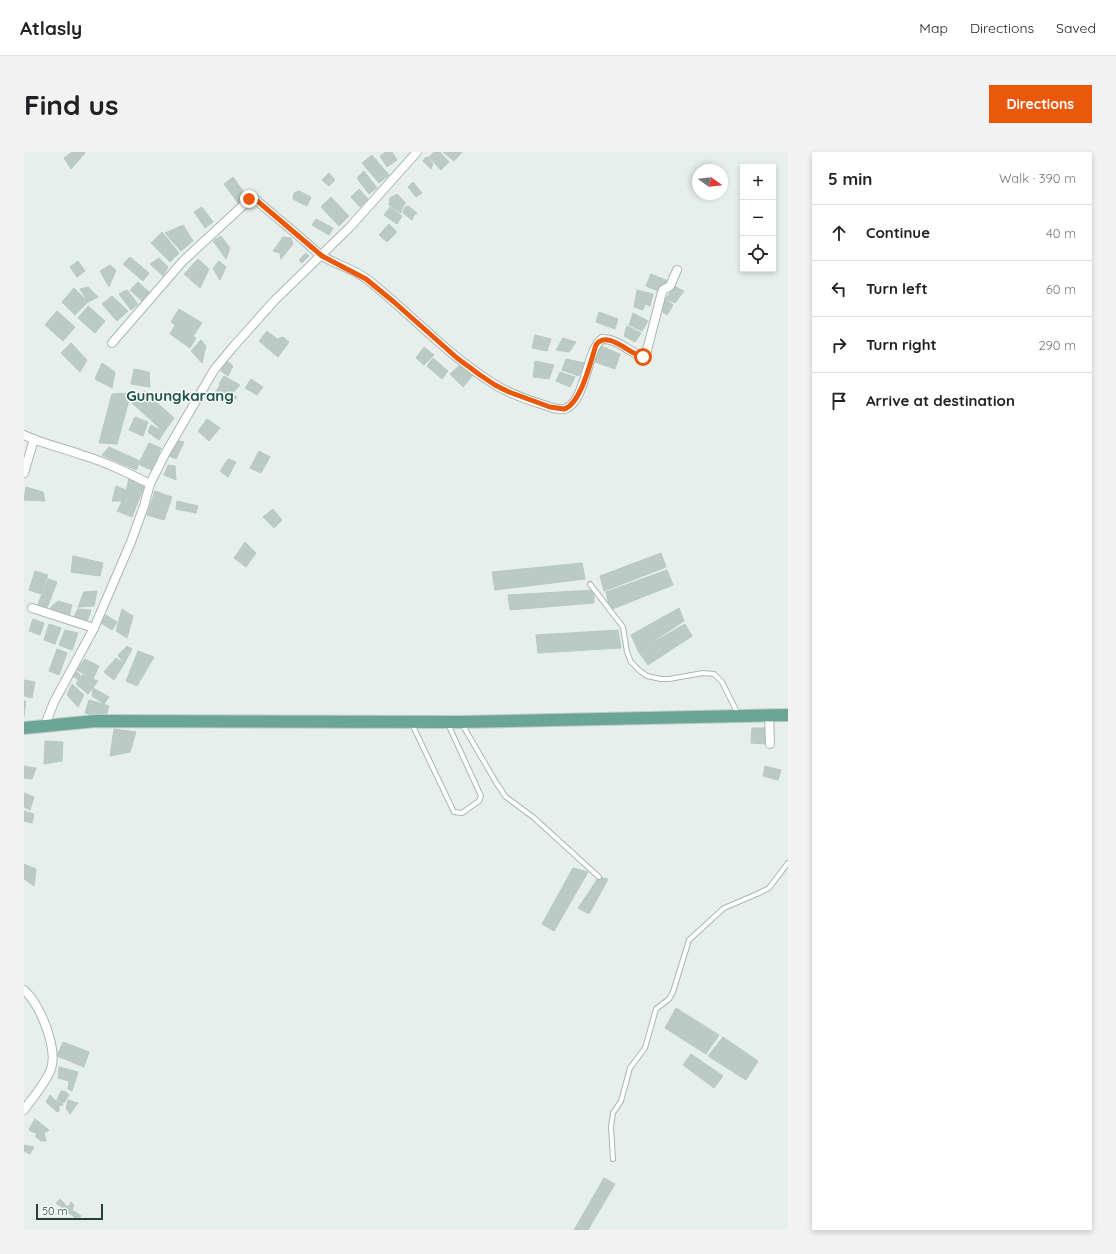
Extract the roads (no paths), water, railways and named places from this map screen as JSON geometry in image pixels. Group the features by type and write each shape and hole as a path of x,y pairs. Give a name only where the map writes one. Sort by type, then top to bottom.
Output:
{"main road":[{"path":"24,728 45,725 96,722 461,722 788,715"}],"street":[{"path":"45,725 54,702 94,628 131,542 150,484 160,463 214,370 274,301 350,228 417,152"},
{"path":"112,343 183,261 249,199 255,199 322,256 366,279 457,358 495,385 531,401 561,409 568,408 575,400 596,345 599,341 609,340 616,342 633,353 641,356 646,354 662,292 670,286 677,270"},
{"path":"24,435 34,440 107,463 150,484"},
{"path":"24,473 34,440"},
{"path":"32,608 94,628"},
{"path":"769,716 770,744"},
{"path":"24,990 34,1002 45,1026 53,1055 50,1071 24,1110"}],"lane":[{"path":"590,584 623,627 627,652 635,667 647,676 661,679 714,674 722,682 739,716"},
{"path":"411,722 454,812 462,814 479,801 481,796 447,722"},
{"path":"461,722 506,797 533,817 599,877"},
{"path":"613,1159 611,1127 613,1113 622,1101 630,1068 645,1048 656,1010 669,999 673,992 688,942 724,908 769,888 788,863"}],"district":[{"name":"Gunungkarang","path":"180,396"}]}
